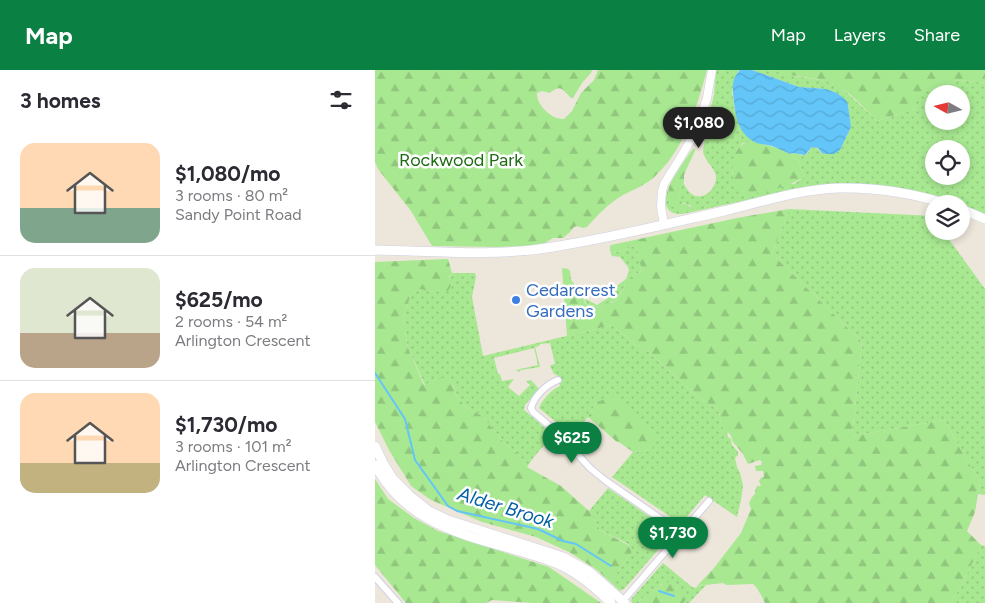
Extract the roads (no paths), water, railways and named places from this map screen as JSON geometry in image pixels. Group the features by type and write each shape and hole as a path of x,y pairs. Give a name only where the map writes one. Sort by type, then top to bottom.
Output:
{"main road":[{"path":"375,250 525,251 595,240 783,197 829,189 864,188 888,190 925,197"},
{"path":"970,213 985,219"},
{"path":"375,446 393,479 429,511 448,520 563,557 590,572 623,602"},
{"path":"375,465 385,482 394,492 427,519 442,527 556,563 585,579 611,603"}],"street":[{"path":"664,225 661,207 664,184 683,155 698,125 707,98 712,70"},
{"path":"558,380 549,384 533,402 531,408 533,412 559,434 590,468 681,533"},
{"path":"623,602 709,501"},
{"path":"375,576 398,603"}],"water":[{"path":"740,70 752,70 799,87 826,89 837,93 846,100 851,127 840,150 834,154 826,154 822,153 818,148 812,147 805,155 790,154 748,138 739,125 734,103 733,82"}],"waterway":[{"name":"Alder Brook","path":"375,373 405,419 415,460 448,506 457,511 538,529 563,541 576,544 611,566"},
{"name":"Alder Brook","path":"659,591 674,596"}],"place":[{"name":"Cedarcrest Gardens","path":"516,300"}],"park label":[{"name":"Rockwood Park","path":"461,160"}]}
